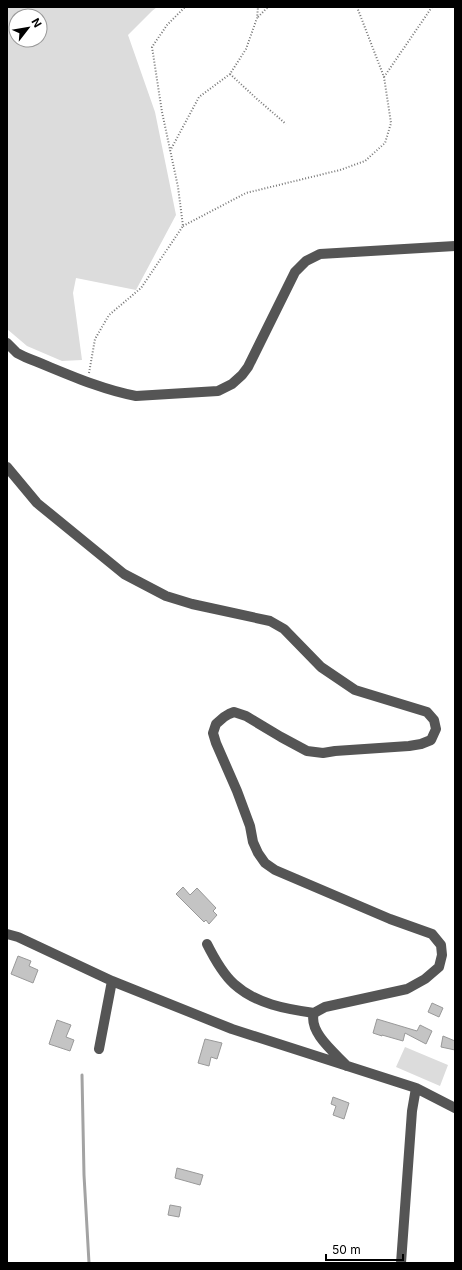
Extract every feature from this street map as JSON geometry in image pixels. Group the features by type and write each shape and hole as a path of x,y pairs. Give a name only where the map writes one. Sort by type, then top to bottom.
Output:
{"street":[{"path":"7,343 17,353 87,382 136,396 218,391 232,384 248,367 295,272 306,261 320,254 455,246"},
{"path":"7,467 37,503 124,574 166,596 192,604 270,621 277,624 284,629 321,667 355,690 428,712 434,720 436,729 431,740 421,744 323,753 307,751 246,716 234,712 216,724 213,733 250,826 258,853 266,863 282,873 390,919 432,934 441,945 442,955 439,967 425,979 407,989 325,1007 314,1013 284,1008 258,1000 234,984 216,961 208,944"},
{"path":"7,934 112,981 232,1029 416,1088 455,1108"},
{"path":"99,1050 112,981"},
{"path":"314,1013 312,1019 315,1029 326,1044 347,1066"},
{"path":"401,1263 412,1111 416,1088"}],"path":[{"path":"183,226 178,187 162,112 152,47 168,25 185,7"},
{"path":"170,152 199,97 230,74 246,49 257,18 258,7"},
{"path":"257,18 268,7"},
{"path":"87,382 95,339 109,314 142,288 183,226 246,193 340,170 365,161 385,143 391,123 384,77 357,7"},
{"path":"384,77 432,7"},
{"path":"230,74 286,124"}],"shaded area":[{"path":"7,7 157,7 128,35 155,112 176,215 136,290 76,278 73,293 82,360 62,361 27,346 7,329"},
{"path":"405,1047 448,1065 440,1086 396,1067"}],"building":[{"path":"183,887 190,895 197,888 216,908 213,911 217,915 209,924 206,920 204,922 176,894"},
{"path":"18,956 31,961 29,966 38,970 33,983 11,974"},
{"path":"432,1003 443,1008 439,1017 428,1012"},
{"path":"377,1019 417,1031 420,1025 432,1031 426,1044 405,1033 403,1041 373,1033"},
{"path":"57,1020 71,1025 66,1037 74,1040 70,1051 49,1044"},
{"path":"443,1036 455,1041 455,1050 441,1047"},
{"path":"205,1039 222,1043 217,1059 211,1057 209,1066 198,1063"},
{"path":"333,1097 349,1103 344,1119 333,1115 336,1106 331,1104"},
{"path":"177,1168 203,1175 200,1185 175,1178"},
{"path":"170,1205 181,1207 179,1217 168,1215"}],"waterway":[{"path":"82,1075 84,1175 89,1263"}]}
